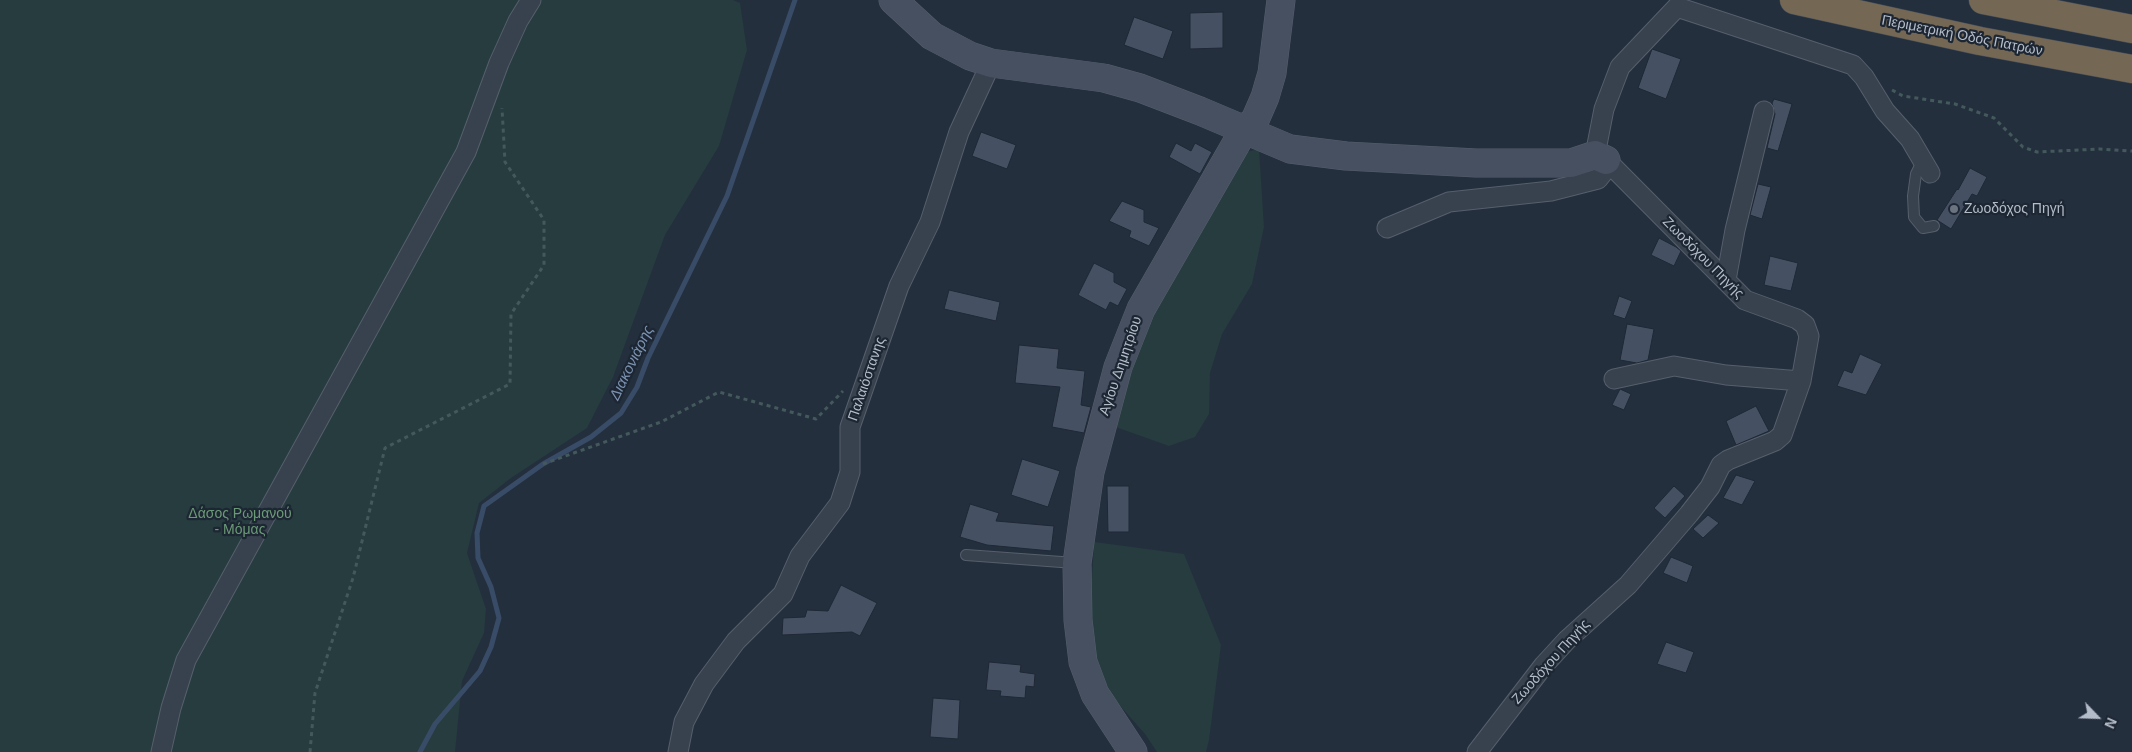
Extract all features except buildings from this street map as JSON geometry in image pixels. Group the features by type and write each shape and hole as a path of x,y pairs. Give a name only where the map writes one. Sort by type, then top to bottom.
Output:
{"highway":[{"name":"Περιμετρική Οδός Πατρών","path":"1794,0 1980,40 2132,69"},
{"path":"1983,0 2132,29"}],"main road":[{"path":"893,0 932,36 970,56 990,63 1104,78 1140,88 1290,149 1404,160 1505,164 1571,163 1604,160"},
{"name":"Αγίου Δημητρίου","path":"1133,752 1095,694 1083,662 1078,620 1077,563 1094,455 1108,400 1128,338 1153,287 1244,130 1255,120 1269,85 1276,48 1281,0"}],"street":[{"path":"161,752 171,708 186,660 466,152 499,63 530,0"},
{"path":"1387,228 1449,202 1551,191 1598,179 1604,160 1604,108 1620,67 1677,8 1853,65 1863,75 1880,105 1910,139 1927,166"},
{"name":"Παλαιόστανης","path":"678,752 684,722 704,684 736,641 783,594 800,556 840,502 850,472 850,427 899,286 930,222 959,132 990,63"},
{"path":"1726,280 1735,230 1764,111"},
{"name":"Ζωοδόχου Πηγής","path":"1477,752 1544,664 1567,640 1628,585 1689,514 1710,487 1721,464 1775,441 1782,435 1801,381 1809,336 1806,325 1797,319 1749,303 1604,160"},
{"path":"1614,379 1674,366 1726,375 1801,381"}],"lane":[{"path":"1927,166 1916,174 1913,196 1914,217 1923,228 1934,226"},
{"path":"966,555 1077,563"}],"path":[{"path":"1863,75 1903,96 1955,104 1994,118 2023,148 2037,152 2100,149 2132,151"},
{"path":"310,752 315,693 353,578 386,448 510,384 511,314 544,265 544,220 504,162 501,103"},
{"path":"543,464 661,422 719,392 816,419 848,386"}],"green space":[{"name":"Δάσος Ρωμανού - Μόμας","path":"0,0 733,0 740,3 747,50 719,146 665,235 613,377 587,428 511,478 479,503 467,553 486,609 484,633 462,681 455,752 0,752"},
{"path":"1259,149 1264,227 1252,284 1222,334 1210,373 1209,414 1195,437 1169,446 1110,425 1139,333 1246,152"},
{"path":"1094,542 1184,554 1221,645 1206,752 1157,752 1145,734 1115,700 1102,675 1093,650 1091,598"}],"waterway":[{"name":"Διακονιάρης","path":"420,752 435,724 480,671 491,647 499,618 491,587 478,558 477,533 484,506 543,464 591,437 621,413 637,387 648,358 727,196 795,0"}],"place":[{"name":"Ζωοδόχος Πηγή","path":"1954,209"}]}
